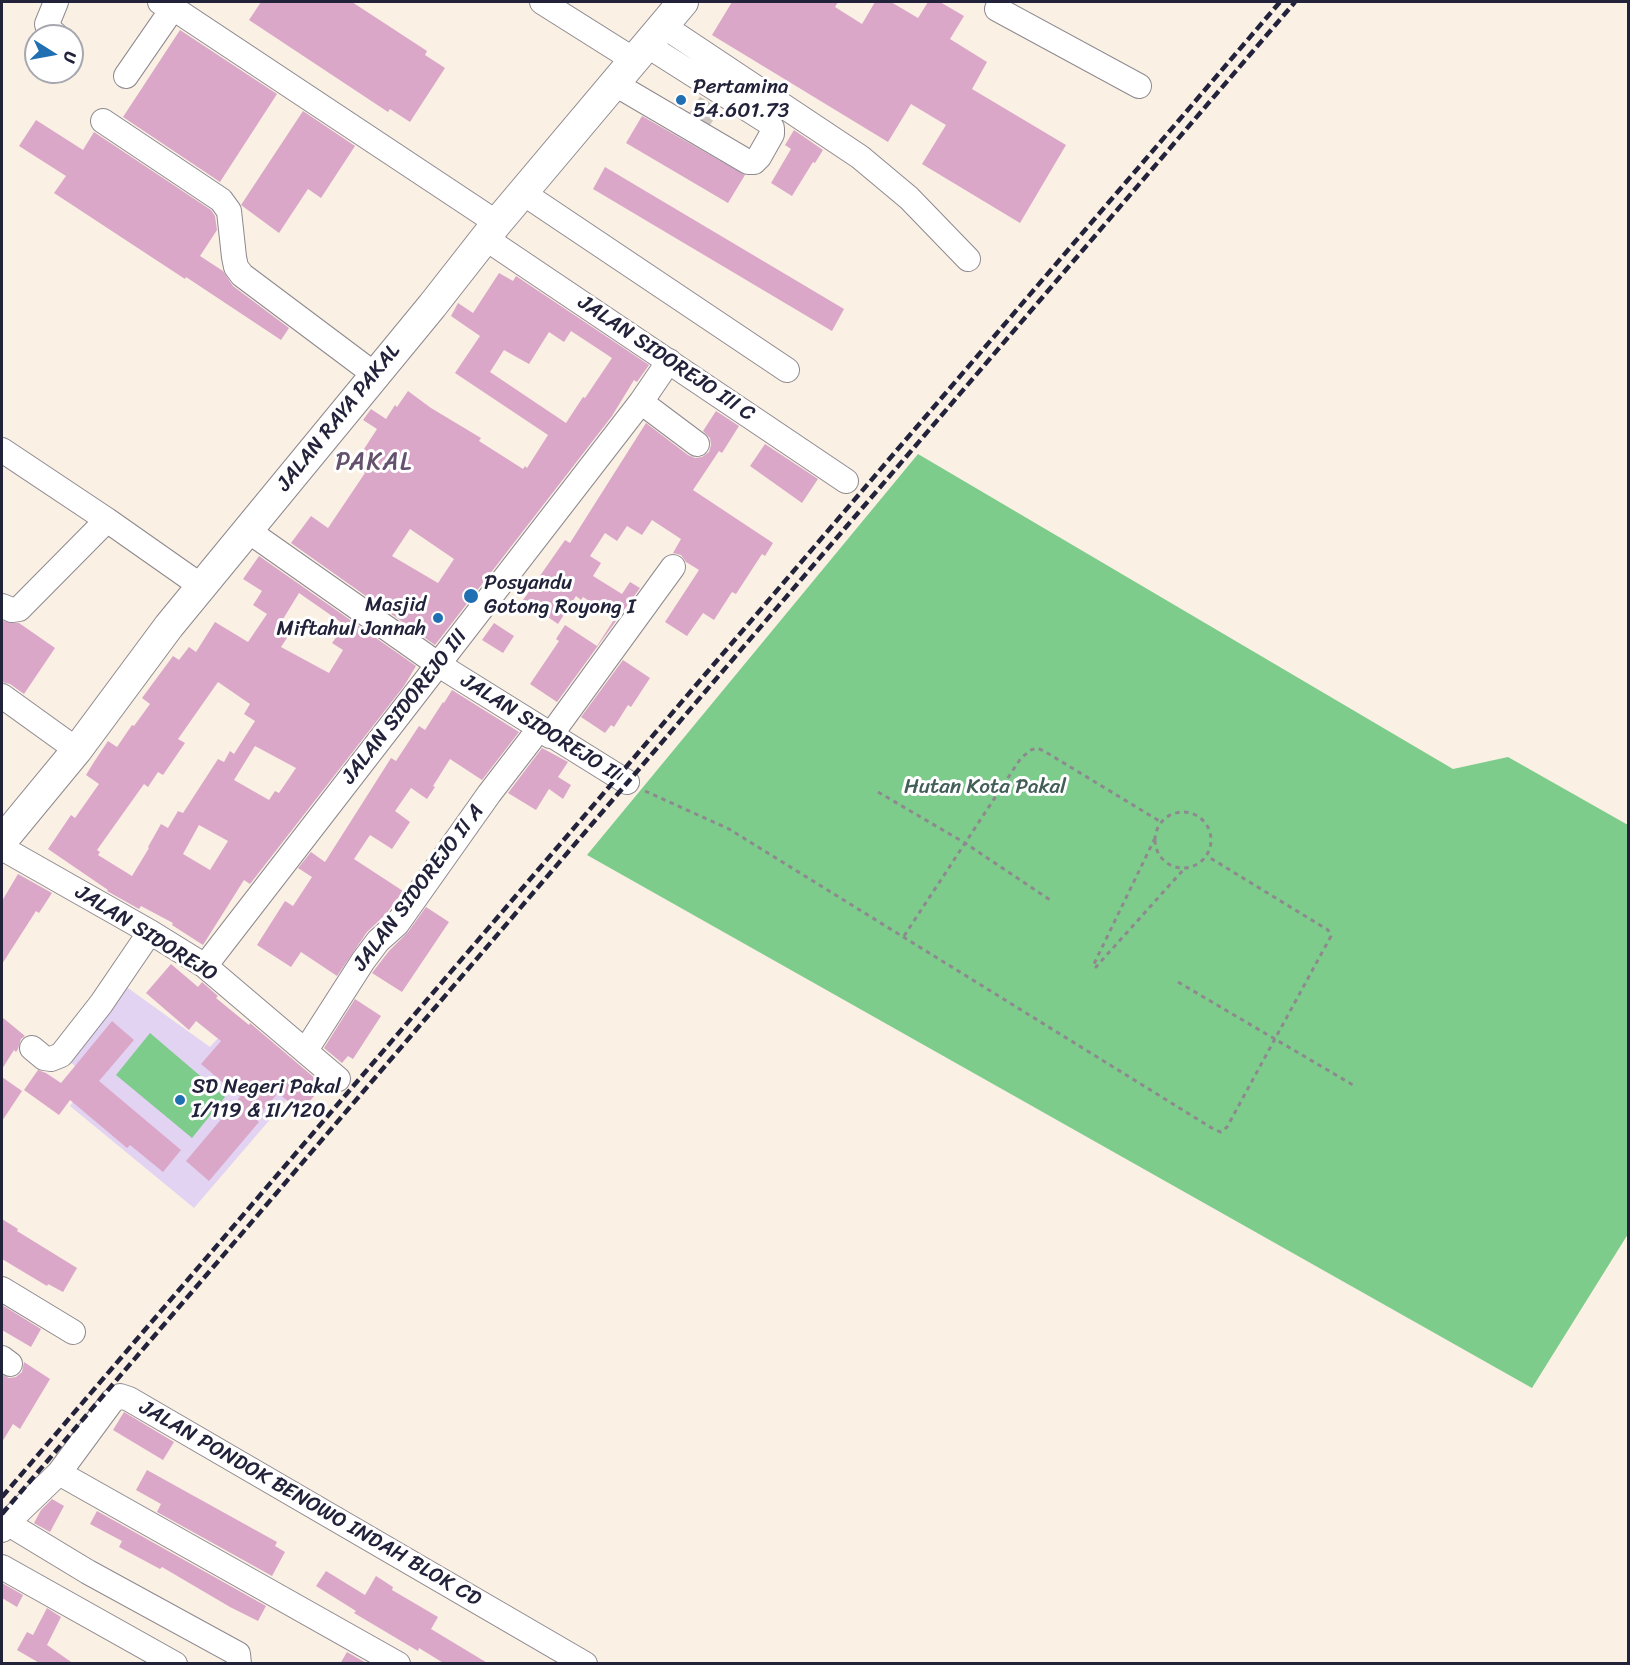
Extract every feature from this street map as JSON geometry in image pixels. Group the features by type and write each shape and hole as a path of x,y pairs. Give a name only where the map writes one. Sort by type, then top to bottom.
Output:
{"main road":[{"name":"JALAN RAYA PAKAL","path":"2,841 69,744 169,626 193,580 247,530 367,369 432,306 489,225 522,193 683,2"}],"street":[{"path":"47,24 56,2"},
{"path":"542,2 647,43 860,157 909,198 968,258"},
{"path":"994,4 1139,86"},
{"path":"126,76 166,5"},
{"name":"JALAN SIDOREJO III C","path":"166,5 453,195 489,225 669,361 846,481"},
{"path":"615,84 700,109 647,43"},
{"path":"103,121 220,200 229,211 236,267 242,275 367,369"},
{"path":"522,193 787,370"},
{"name":"JALAN SIDOREJO III","path":"205,966 641,402 669,361"},
{"path":"641,402 697,444"},
{"path":"2,450 193,580"},
{"path":"2,606 12,610 19,609 107,520"},
{"name":"JALAN SIDOREJO II","path":"247,530 439,665 627,782"},
{"name":"JALAN SIDOREJO II A","path":"306,1050 363,961 378,941 397,924 489,794 545,732 673,567"},
{"path":"2,696 69,744"},
{"name":"JALAN SIDOREJO","path":"2,848 205,966 338,1078"},
{"path":"32,1048 44,1058 51,1059 61,1055 101,1004 150,932"},
{"path":"2,1289 73,1332"},
{"name":"JALAN PONDOK BENOWO INDAH BLOK CD","path":"4,1527 59,1473 112,1401 120,1396 129,1399 585,1664"},
{"path":"59,1473 398,1664"},
{"path":"4,1527 238,1654 239,1664"},
{"path":"2,1567 175,1664"}],"path":[{"path":"904,936 1021,758 1037,748 1161,822"},
{"path":"627,782 729,829 1221,1132 1227,1127 1331,936 1328,930 1207,856"},
{"path":"878,792 965,843 1050,900"},
{"path":"1176,813 1193,813 1206,824 1212,840 1207,856 1197,865 1184,869 1104,958 1093,966 1155,838 1161,822 1176,813"},
{"path":"1155,838 1158,854 1169,865 1184,869"},
{"path":"1178,982 1353,1084"}],"shaded area":[{"name":"SD Negeri Pakal I/119 & II/120","path":"121,983 210,1047 219,1037 291,1095 194,1208 70,1106 89,1079 66,1058"}],"green space":[{"name":"Hutan Kota Pakal","path":"918,454 1453,769 1508,757 1628,825 1628,1234 1532,1388 587,855"},
{"path":"150,1033 225,1097 192,1138 116,1075"}],"building":[{"path":"261,2 352,2 427,51 425,55 445,68 410,122 390,109 388,112 249,20"},
{"path":"732,2 838,2 835,7 862,24 875,2 891,2 918,18 928,2 940,2 964,16 950,39 987,62 972,89 1066,145 1020,223 922,164 946,125 911,104 888,142 712,35"},
{"path":"180,30 277,94 220,182 123,117"},
{"path":"303,111 355,146 321,198 308,189 279,233 241,205"},
{"path":"642,116 745,175 728,203 626,143"},
{"path":"36,120 83,150 94,132 211,210 215,216 217,230 200,256 223,271 233,286 289,328 281,340 54,193 66,176 19,146"},
{"path":"794,130 823,150 792,196 771,183 791,149 785,145"},
{"path":"605,167 844,309 832,331 593,189"},
{"path":"499,273 513,281 516,276 649,365 637,382 634,380 612,416 435,645 291,543 311,516 328,528 365,473 357,467 367,451 364,449 377,429 363,420 371,409 386,419 408,391 431,408 481,438 479,441 523,469 525,466 527,468 548,435 455,373 480,336 451,316 458,303 473,313","holes":["571,331 612,358 566,423 490,372 504,350 529,364 549,332 564,342","410,529 454,559 438,583 392,556"]},
{"path":"716,411 739,426 722,453 719,451 693,490 773,543 765,556 762,554 736,594 732,592 714,620 703,613 687,636 665,622 699,570 686,562 681,555 673,553 681,539 652,520 642,535 627,526 617,541 605,533 590,556 601,563 593,576 622,594 630,582 640,588 557,702 530,684 559,641 556,639 565,625 597,646 615,618 583,597 581,600 576,596 558,624 523,600 565,540 570,543 646,423 688,455 695,458 702,457 709,452 711,445 710,438 703,431"},
{"path":"765,444 818,479 802,503 750,466"},
{"path":"259,556 416,666 404,686 250,884 244,880 203,945 172,925 173,923 141,906 139,909 107,891 48,849 71,815 75,818 99,784 86,775 94,762 108,741 117,747 132,725 134,726 150,704 142,698 173,656 179,660 189,647 196,652 215,622 248,642 267,614 253,605 262,591 243,579","holes":["299,593 345,625 332,643 343,650 329,673 281,647 291,632 280,624","218,682 250,704 244,714 255,721 234,754 230,751 224,762 218,759 183,813 178,811 168,828 161,824 132,876 98,855 100,852 97,850 144,784 148,787 158,772 163,775 185,743 178,739","255,746 296,768 279,793 275,791 269,800 234,780","199,825 228,841 210,870 183,854"]},
{"path":"2,621 19,623 55,648 24,694 10,684 2,682"},
{"path":"494,623 514,636 503,653 482,640"},
{"path":"623,660 650,678 631,707 628,705 614,727 611,725 605,733 581,717"},
{"path":"452,690 519,732 482,780 450,759 427,799 411,788 395,811 410,822 392,849 370,835 354,859 403,891 386,914 367,932 337,976 301,952 291,967 257,945 285,901 293,906 312,877 298,868 311,852 325,862 391,758 396,761 419,726 425,730"},
{"path":"542,748 568,762 558,777 571,785 563,799 549,789 536,810 508,793"},
{"path":"18,874 52,893 39,913 36,911 2,964 2,901"},
{"path":"426,907 449,922 402,992 372,973 408,932"},
{"path":"171,964 198,987 202,982 218,996 216,998 249,1025 250,1023 323,1085 301,1112 278,1093 256,1119 259,1122 209,1181 186,1161 240,1097 201,1064 221,1041 196,1021 189,1030 146,993"},
{"path":"355,999 381,1016 353,1059 348,1056 342,1063 324,1048"},
{"path":"2,1017 25,1036 2,1069"},
{"path":"112,1021 134,1040 99,1081 181,1150 163,1172 130,1145 127,1148 70,1100 59,1115 24,1090 38,1070 61,1083"},
{"path":"2,1077 22,1091 2,1121"},
{"path":"2,1219 18,1229 17,1231 77,1268 63,1292 48,1284 47,1286 2,1259"},
{"path":"2,1305 41,1329 31,1347 2,1330"},
{"path":"24,1362 50,1379 20,1429 13,1424 2,1442 2,1375 9,1378 16,1377 22,1372"},
{"path":"124,1412 174,1442 163,1460 113,1430"},
{"path":"147,1470 277,1542 275,1546 285,1552 272,1576 157,1512 161,1504 136,1490"},
{"path":"52,1499 64,1506 50,1532 34,1523 41,1510"},
{"path":"97,1511 266,1606 258,1621 162,1567 160,1569 119,1547 122,1541 90,1524"},
{"path":"326,1571 365,1595 376,1576 393,1587 392,1590 438,1617 431,1629 489,1664 445,1664 419,1648 418,1651 354,1613 356,1611 316,1586"},
{"path":"2,1583 23,1595 17,1607 2,1598"},
{"path":"47,1608 61,1617 47,1645 74,1664 41,1664 17,1650 27,1632 33,1635"},
{"path":"347,1652 368,1664 340,1664"}],"tunnel":[{"path":"697,123 710,103"}],"railway":[{"path":"2,1497 1280,2"},
{"path":"2,1514 1295,2"}],"place":[{"name":"Pertamina 54.601.73","path":"681,100"},
{"name":"Posyandu Gotong Royong I","path":"471,596"},
{"name":"Masjid Miftahul Jannah","path":"438,618"},
{"name":"SD Negeri Pakal I/119 & II/120","path":"180,1100"}],"district":[{"name":"PAKAL","path":"374,463"}]}
